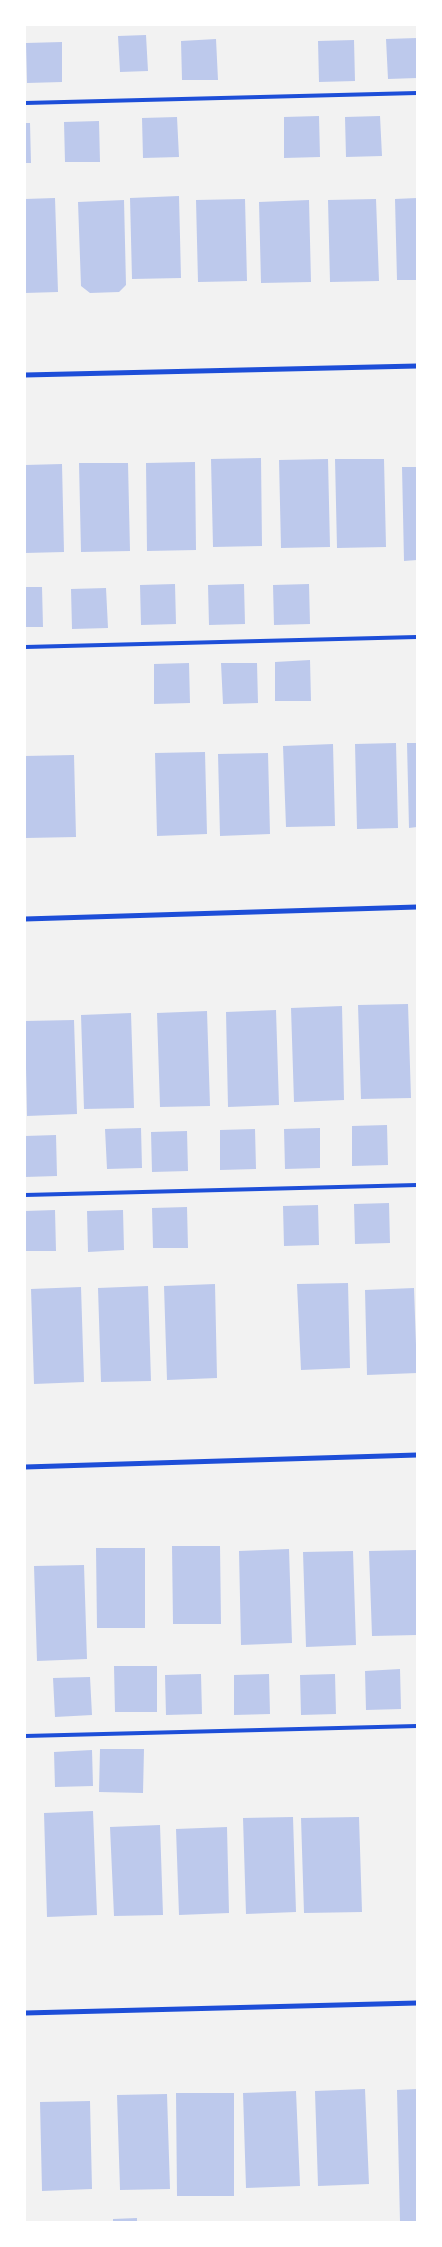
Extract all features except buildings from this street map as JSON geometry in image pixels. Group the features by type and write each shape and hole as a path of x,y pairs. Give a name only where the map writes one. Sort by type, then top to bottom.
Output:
{"street":[{"path":"25,375 417,366"},
{"path":"25,919 417,907"},
{"path":"25,1467 417,1455"},
{"path":"25,2013 417,2003"}],"lane":[{"path":"25,103 417,93"},
{"path":"25,647 417,638"},
{"path":"25,1195 417,1185"},
{"path":"25,1736 417,1726"}]}
